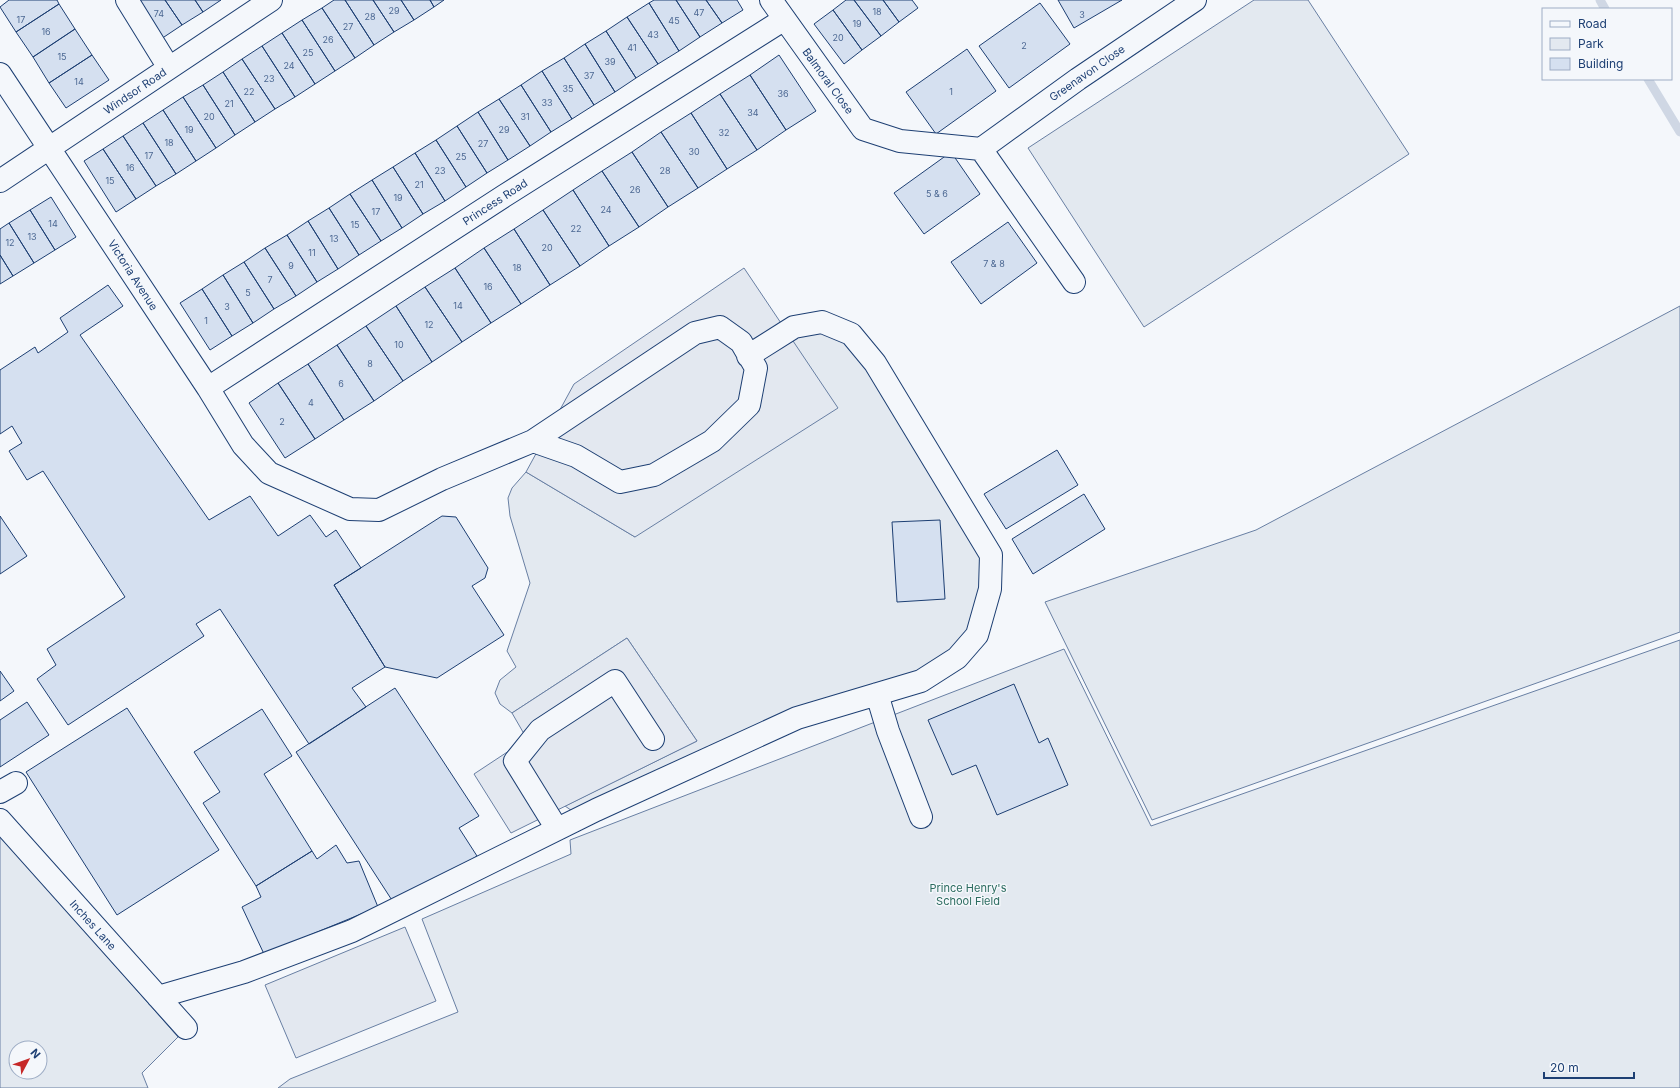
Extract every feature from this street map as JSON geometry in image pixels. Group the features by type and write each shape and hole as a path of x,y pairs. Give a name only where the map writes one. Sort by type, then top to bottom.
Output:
{"street":[{"path":"127,0 169,68"},
{"name":"Windsor Road","path":"0,181 271,0"},
{"name":"Balmoral Close","path":"771,0 863,129 900,141 981,149"},
{"name":"Greenavon Close","path":"981,149 1078,79 1195,0"},
{"name":"Princess Road","path":"208,388 504,196 784,20"},
{"name":"Victoria Avenue","path":"0,74 208,388 243,445 269,473 350,509 379,510 442,479 533,441"},
{"path":"981,149 1074,282"},
{"path":"158,997 244,972 352,931 596,810 797,718 921,681 957,658 977,634 990,589 991,555 875,363 851,334 822,322 794,327 748,356"},
{"path":"720,327 741,342 756,368 749,405 712,441 654,475 620,482 576,456 533,441 695,333 720,327"},
{"path":"557,829 515,761 540,730 615,682 652,739"},
{"path":"877,694 888,732 921,817"},
{"name":"Inches Lane","path":"0,820 186,1028"}],"green space":[{"path":"1254,0 1308,0 1409,154 1144,327 1028,148"},
{"path":"1680,306 1680,632 1152,820 1045,602 1256,530"},
{"path":"787,332 851,334 991,555 990,589 957,658 797,718 581,817 565,806 697,741 627,638 512,713 500,704 495,693 500,680 516,667 507,651 530,583 510,516 508,498 512,488 526,472 635,537"},
{"name":"Prince Henry's School Field","path":"1680,640 1680,1088 278,1088 290,1079 458,1012 422,919 571,854 570,840 1064,649 1151,826"},
{"path":"0,835 178,1037 142,1073 148,1088 0,1088"}],"shaded area":[{"path":"744,268 838,408 635,537 526,472 574,384"},
{"path":"627,638 697,741 511,833 474,774 527,739 512,713"},
{"path":"405,927 436,1001 296,1058 265,985"}],"building":[{"path":"9,0 57,0 59,4 16,32 0,7"},
{"path":"135,0 165,0 182,25 161,39"},
{"path":"165,0 195,0 203,12 182,25"},
{"path":"195,0 221,0 203,12"},
{"path":"334,0 345,0 374,45 355,58 322,8"},
{"path":"345,0 373,0 394,32 374,45"},
{"path":"373,0 401,0 414,20 394,32"},
{"path":"401,0 430,0 434,7 414,20"},
{"path":"430,0 444,0 434,7"},
{"path":"654,0 676,0 700,37 679,51 649,3"},
{"path":"676,0 706,0 722,23 700,37"},
{"path":"706,0 737,0 743,10 722,23"},
{"path":"846,0 854,0 881,36 862,50 833,10"},
{"path":"854,0 883,0 899,22 881,36"},
{"path":"883,0 912,0 918,8 899,22"},
{"path":"1058,0 1122,0 1074,28"},
{"path":"649,3 679,51 658,64 627,17"},
{"path":"1040,3 1070,44 1009,88 979,46"},
{"path":"59,4 75,29 33,57 16,32"},
{"path":"322,8 355,58 335,71 302,20"},
{"path":"833,10 862,50 844,64 814,24"},
{"path":"627,17 658,64 636,78 606,31"},
{"path":"302,20 335,71 315,84 282,33"},
{"path":"75,29 92,55 49,83 33,57"},
{"path":"606,31 636,78 615,92 585,44"},
{"path":"282,33 315,84 295,97 262,46"},
{"path":"585,44 615,92 594,105 564,58"},
{"path":"262,46 295,97 275,109 242,59"},
{"path":"967,49 996,91 936,134 906,92"},
{"path":"92,55 109,80 66,108 49,83"},
{"path":"779,55 816,111 786,130 750,75"},
{"path":"564,58 594,105 572,119 542,71"},
{"path":"242,59 275,109 255,122 223,72"},
{"path":"542,71 572,119 551,132 521,85"},
{"path":"223,72 255,122 235,135 203,85"},
{"path":"750,75 786,130 757,150 720,94"},
{"path":"203,85 235,135 216,148 183,97"},
{"path":"521,85 551,132 530,146 499,99"},
{"path":"720,94 757,150 727,169 691,113"},
{"path":"183,97 216,148 196,161 163,110"},
{"path":"499,99 530,146 508,160 478,112"},
{"path":"163,110 196,161 176,174 143,123"},
{"path":"478,112 508,160 487,173 457,126"},
{"path":"691,113 727,169 698,188 661,132"},
{"path":"143,123 176,174 156,186 123,136"},
{"path":"457,126 487,173 466,187 436,140"},
{"path":"661,132 698,188 668,207 632,152"},
{"path":"123,136 156,186 136,199 103,149"},
{"path":"436,140 466,187 445,201 415,153"},
{"path":"103,149 136,199 116,212 84,161"},
{"path":"632,152 668,207 639,227 602,171"},
{"path":"951,152 980,194 924,234 894,193"},
{"path":"415,153 445,201 423,214 393,167"},
{"path":"393,167 423,214 402,228 372,180"},
{"path":"602,171 639,227 609,246 573,190"},
{"path":"372,180 402,228 381,241 350,194"},
{"path":"573,190 609,246 580,266 543,210"},
{"path":"350,194 381,241 359,255 329,208"},
{"path":"51,197 76,237 55,250 30,210"},
{"path":"329,208 359,255 338,269 308,221"},
{"path":"30,210 55,250 34,263 9,223"},
{"path":"543,210 580,266 550,285 514,229"},
{"path":"308,221 338,269 317,282 287,235"},
{"path":"1008,222 1037,263 981,304 951,262"},
{"path":"9,223 34,263 13,276 0,255 0,229"},
{"path":"514,229 550,285 521,304 484,248"},
{"path":"287,235 317,282 296,296 265,248"},
{"path":"265,248 296,296 274,309 244,262"},
{"path":"484,248 521,304 491,323 455,268"},
{"path":"0,255 13,276 0,284"},
{"path":"244,262 274,309 253,323 223,275"},
{"path":"455,268 491,323 462,342 425,287"},
{"path":"223,275 253,323 232,336 202,289"},
{"path":"108,285 123,306 80,335 209,520 250,496 278,536 310,515 326,537 336,530 361,568 334,585 385,667 352,688 366,707 309,744 220,609 196,624 204,636 68,725 37,679 56,665 47,649 125,597 43,471 27,480 9,451 22,443 12,426 0,434 0,370 35,347 38,353 68,332 60,318"},
{"path":"425,287 462,342 432,362 396,306"},
{"path":"202,289 232,336 210,350 180,303"},
{"path":"396,306 432,362 403,381 366,326"},
{"path":"366,326 403,381 374,401 337,345"},
{"path":"337,345 374,401 344,420 308,364"},
{"path":"308,364 344,420 315,439 278,383"},
{"path":"278,383 315,439 285,458 249,403"},
{"path":"1057,450 1078,485 1006,529 984,494"},
{"path":"1084,494 1105,529 1033,574 1012,539"},
{"path":"0,516 27,556 0,574"},
{"path":"442,516 456,517 488,568 485,578 472,586 504,635 437,678 385,667 334,585"},
{"path":"940,520 945,599 897,602 892,522"},
{"path":"0,671 14,691 0,701"},
{"path":"1014,684 1039,743 1048,738 1068,785 997,815 976,765 952,775 928,720"},
{"path":"395,688 479,816 459,828 477,856 397,908 296,752"},
{"path":"27,702 49,735 0,767 0,720"},
{"path":"127,708 219,850 117,915 26,772"},
{"path":"262,709 292,756 264,774 312,851 256,886 203,803 220,792 194,752"},
{"path":"336,845 347,863 359,861 378,907 264,954 242,907 261,897 256,886 312,851 317,859"}],"waterway":[{"path":"1600,0 1604,8"},
{"path":"1649,80 1680,132"}]}
